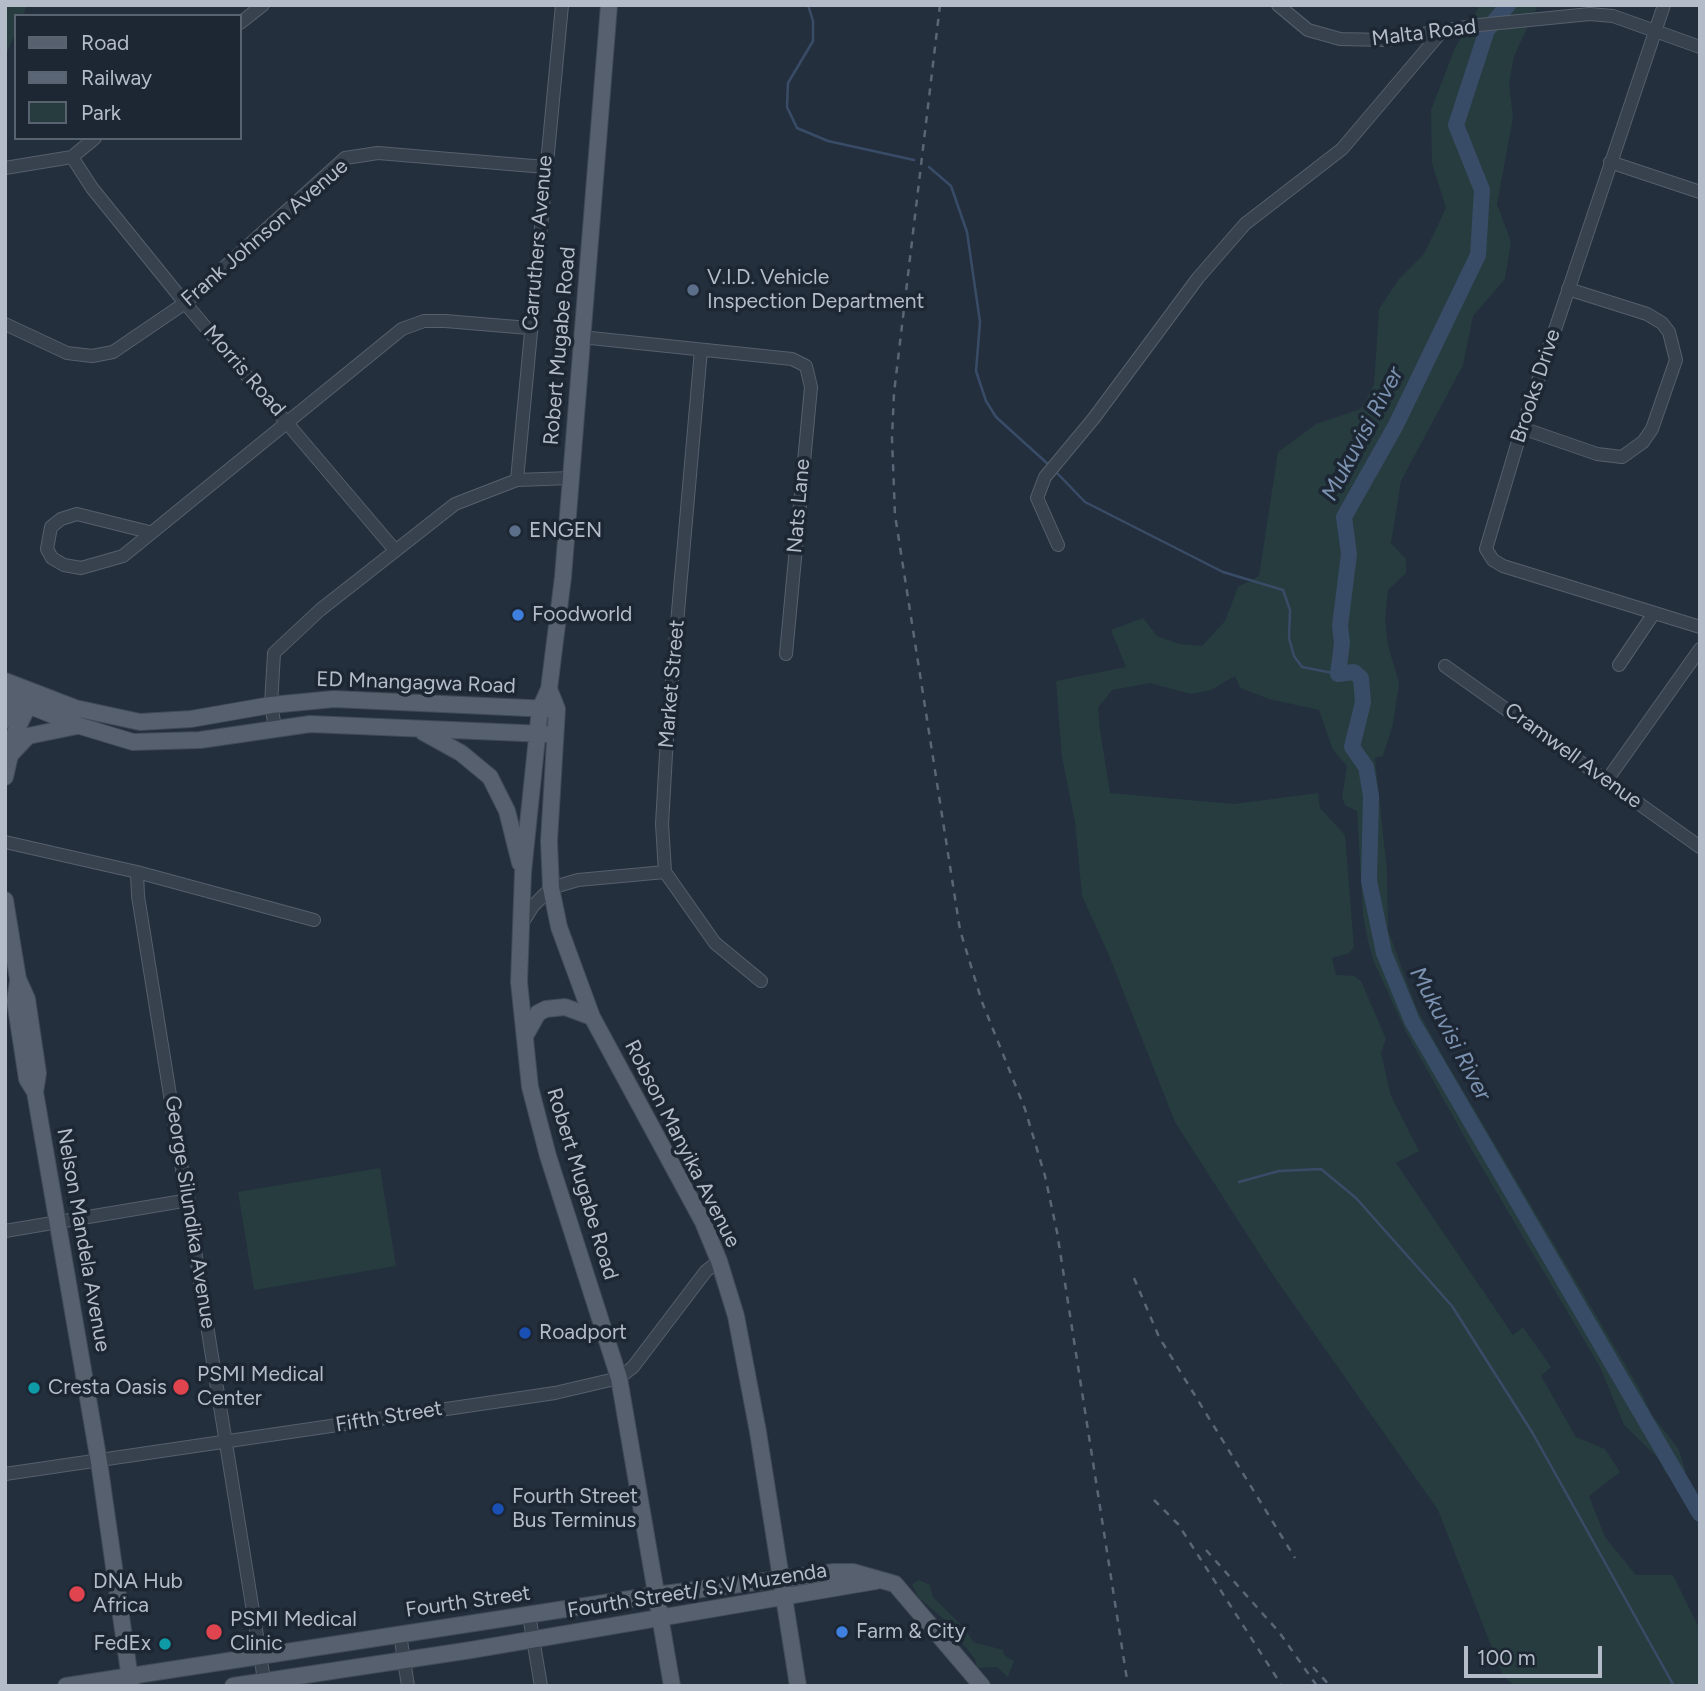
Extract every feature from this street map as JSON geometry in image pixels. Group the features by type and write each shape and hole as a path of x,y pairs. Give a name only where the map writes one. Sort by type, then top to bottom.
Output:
{"main road":[{"name":"Robert Mugabe Road","path":"609,5 570,478 549,689 540,709 523,872 519,982 530,1087 548,1157 618,1378 671,1686"},
{"name":"Robert Mugabe Road","path":"549,689 557,709"},
{"name":"ED Mnangagwa Road","path":"18,693 140,722 191,719 271,705 334,699 557,709"},
{"path":"5,720 18,693"},
{"path":"18,693 80,726 134,742 162,743 310,724 555,734"},
{"path":"5,777 15,733 18,693"},
{"name":"Robson Manyika Avenue","path":"557,709 549,841 551,888 566,950 592,1017 703,1222 719,1261 736,1316 798,1686"},
{"path":"10,755 28,736 80,726"},
{"path":"415,728 461,753 490,777 504,802 523,872"},
{"name":"Nelson Mandela Avenue","path":"5,900 12,980 27,1079 35,1092 60,1223 99,1462 130,1680"},
{"path":"524,1038 538,1013 546,1009 565,1007 592,1017"},
{"name":"Fourth Street","path":"66,1686 130,1680 261,1656 656,1595 853,1572 876,1581 895,1584 982,1686"},
{"name":"Fourth Street/ S.V Muzenda","path":"233,1686 533,1640 784,1599 876,1581"}],"street":[{"path":"242,21 263,5"},
{"name":"Carruthers Avenue","path":"517,480 529,328 562,5"},
{"name":"Malta Road","path":"1278,5 1308,30 1340,39 1386,40 1479,25 1601,14 1700,47"},
{"name":"Brooks Drive","path":"1664,5 1486,540 1489,555 1503,566 1700,627"},
{"path":"1058,545 1037,498 1045,477 1094,418 1198,278 1245,224 1342,149 1442,30"},
{"path":"5,168 72,157 93,140"},
{"name":"Frank Johnson Avenue","path":"5,324 67,353 92,356 113,352 185,303 345,158 378,153 545,167"},
{"name":"Morris Road","path":"72,157 92,188 185,303 394,549"},
{"path":"1610,162 1700,192"},
{"path":"1522,428 1597,454 1622,457 1643,442 1652,429 1676,360 1669,332 1662,323 1647,314 1568,289"},
{"path":"149,532 77,514 61,519 51,527 47,549 52,558 64,565 81,568 123,556 286,420 402,329 434,321 529,328"},
{"path":"581,337 701,351"},
{"name":"Nats Lane","path":"701,351 801,361 810,372 811,387 786,654"},
{"name":"Market Street","path":"665,872 662,824 667,737 701,351"},
{"path":"275,727 271,705 272,663 280,645 394,549 454,504 517,480 570,478"},
{"path":"1619,665 1654,613"},
{"path":"1607,780 1700,649"},
{"name":"Cramwell Avenue","path":"1445,666 1700,847"},
{"path":"5,842 137,872 314,920"},
{"name":"George Silundika Avenue","path":"137,872 138,896 265,1683"},
{"path":"521,925 533,906 551,888 578,880 665,872 715,943 761,981"},
{"path":"5,1231 189,1200"},
{"name":"Fifth Street","path":"5,1474 566,1392 618,1378 634,1367 706,1271 719,1261"},
{"path":"529,1615 541,1686"},
{"path":"400,1634 408,1686"}],"green space":[{"path":"5,5 27,5 24,14 14,14 14,36 5,56"},
{"path":"1480,5 1538,5 1514,56 1509,83 1513,118 1497,204 1511,242 1505,279 1473,316 1463,365 1401,481 1391,543 1406,559 1406,573 1388,590 1385,619 1388,645 1399,683 1393,724 1383,756 1375,758 1387,871 1388,930 1416,1007 1444,1058 1639,1388 1652,1415 1678,1448 1686,1472 1666,1474 1659,1459 1624,1425 1600,1367 1474,1154 1406,1032 1374,962 1368,941 1363,915 1357,811 1345,805 1342,798 1347,766 1333,750 1319,710 1269,699 1240,688 1235,676 1211,690 1191,694 1150,683 1112,690 1098,708 1100,730 1110,793 1234,804 1318,793 1320,808 1345,835 1354,947 1349,953 1332,958 1336,975 1354,976 1361,981 1386,1039 1381,1053 1391,1096 1419,1151 1396,1163 1513,1335 1523,1327 1551,1367 1541,1376 1576,1437 1605,1449 1620,1472 1589,1496 1605,1537 1636,1575 1673,1575 1700,1630 1700,1686 1515,1686 1503,1676 1438,1510 1271,1272 1175,1122 1108,953 1082,896 1075,822 1062,757 1056,681 1126,667 1111,630 1143,618 1157,636 1180,644 1202,646 1225,621 1238,587 1259,576 1278,452 1316,424 1361,409 1374,385 1379,309 1399,279 1424,254 1446,208 1432,163 1431,110 1455,48"},
{"path":"380,1168 396,1266 254,1290 238,1192"},
{"path":"919,1580 930,1585 933,1597 966,1630 973,1642 1003,1650 1004,1655 1014,1661 1008,1677 997,1667 977,1668 975,1659 964,1645 953,1639 947,1622 918,1597 912,1584"}],"waterway":[{"path":"808,5 813,21 813,41 788,83 787,107 797,128 828,141 914,160"},
{"name":"Mukuvisi River","path":"1508,5 1487,30 1456,125 1482,190 1478,255 1396,425 1344,517 1349,554 1340,626 1342,643 1338,674 1354,672 1361,678 1363,702 1352,747 1366,767 1371,796 1369,881 1384,953 1412,1021 1700,1514"},
{"path":"929,167 951,186 967,232 980,322 976,371 986,401 996,417 1049,465"},
{"path":"1056,472 1085,502 1223,572 1283,590 1290,610 1289,638 1294,656 1302,667 1338,674"},
{"path":"1239,1182 1279,1171 1321,1169 1356,1198 1452,1306 1532,1432 1674,1686"}],"railway":[{"path":"940,5 894,393 892,438 895,515 960,930 982,1002 1025,1109 1045,1176 1057,1232 1128,1686"},
{"path":"1134,1278 1159,1337 1295,1558"},
{"path":"1154,1500 1178,1524 1282,1686"},
{"path":"1206,1550 1279,1632 1317,1686"},
{"path":"1313,1667 1330,1686"}],"place":[{"name":"V.I.D. Vehicle Inspection Department","path":"693,290"},
{"name":"ENGEN","path":"515,531"},
{"name":"Foodworld","path":"518,615"},
{"name":"Roadport","path":"525,1333"},
{"name":"PSMI Medical Center","path":"181,1387"},
{"name":"Cresta Oasis","path":"34,1388"},
{"name":"Fourth Street Bus Terminus","path":"498,1509"},
{"name":"DNA Hub Africa","path":"77,1594"},
{"name":"PSMI Medical Clinic","path":"214,1632"},
{"name":"Farm & City","path":"842,1632"},
{"name":"FedEx","path":"165,1644"}]}
